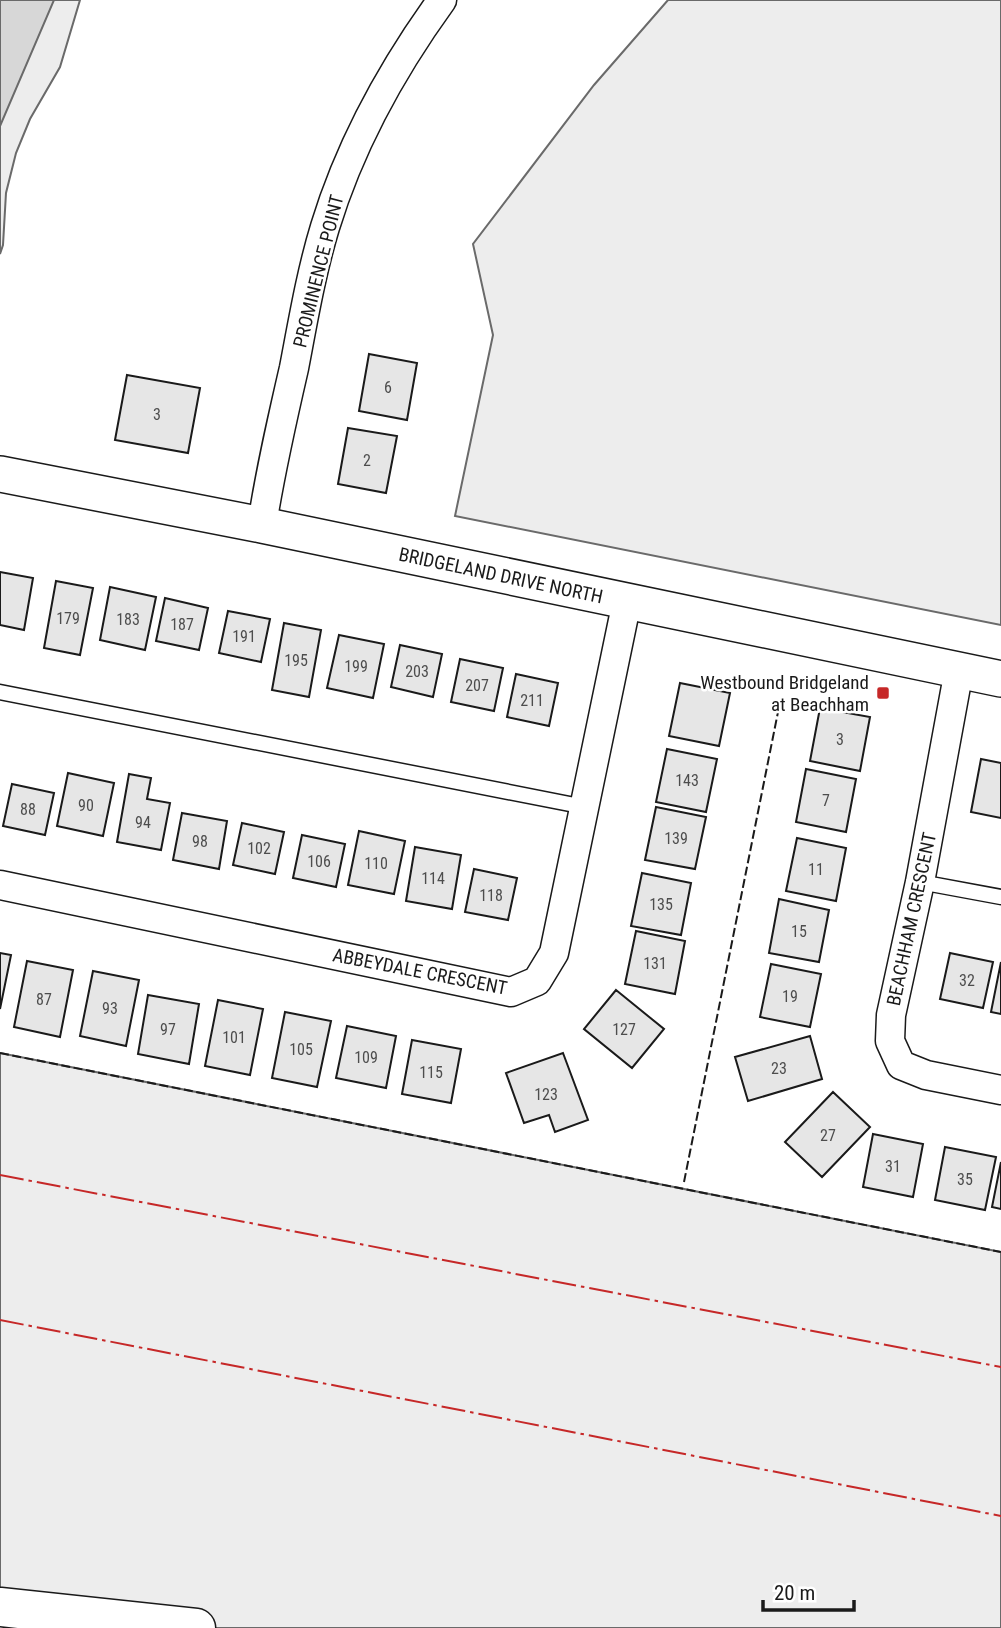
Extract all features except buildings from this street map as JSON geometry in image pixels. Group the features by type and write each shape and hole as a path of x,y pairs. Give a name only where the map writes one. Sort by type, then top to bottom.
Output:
{"main road":[{"path":"0,1607 196,1628"}],"street":[{"name":"PROMINENCE POINT","path":"262,525 312,281 325,228 341,181 381,96 407,50 442,0"},
{"name":"BRIDGELAND DRIVE NORTH","path":"0,474 262,525 1001,679"},
{"name":"ABBEYDALE CRESCENT","path":"0,885 511,992 537,981 554,953 627,601"},
{"name":"BEACHHAM CRESCENT","path":"959,670 920,882 891,1015 890,1041 901,1065 926,1075 1001,1090"}],"lane":[{"path":"0,692 585,807"},
{"path":"920,882 1001,897"}],"shaded area":[{"path":"0,0 80,0 60,67 30,119 16,153 6,193 3,245 0,254"},
{"path":"0,0 54,0 0,126"},
{"path":"668,0 1001,0 1001,625 455,516 493,335 473,244 594,85"},
{"path":"0,1053 1001,1252 1001,1628 108,1628 0,1606"}],"fence":[{"path":"684,1182 780,702"},
{"path":"0,1053 1001,1252"}],"power":[{"path":"0,1175 1001,1367"},
{"path":"0,1320 1001,1516"}],"place":[{"name":"Westbound Bridgeland at Beachham","path":"883,693"}]}
